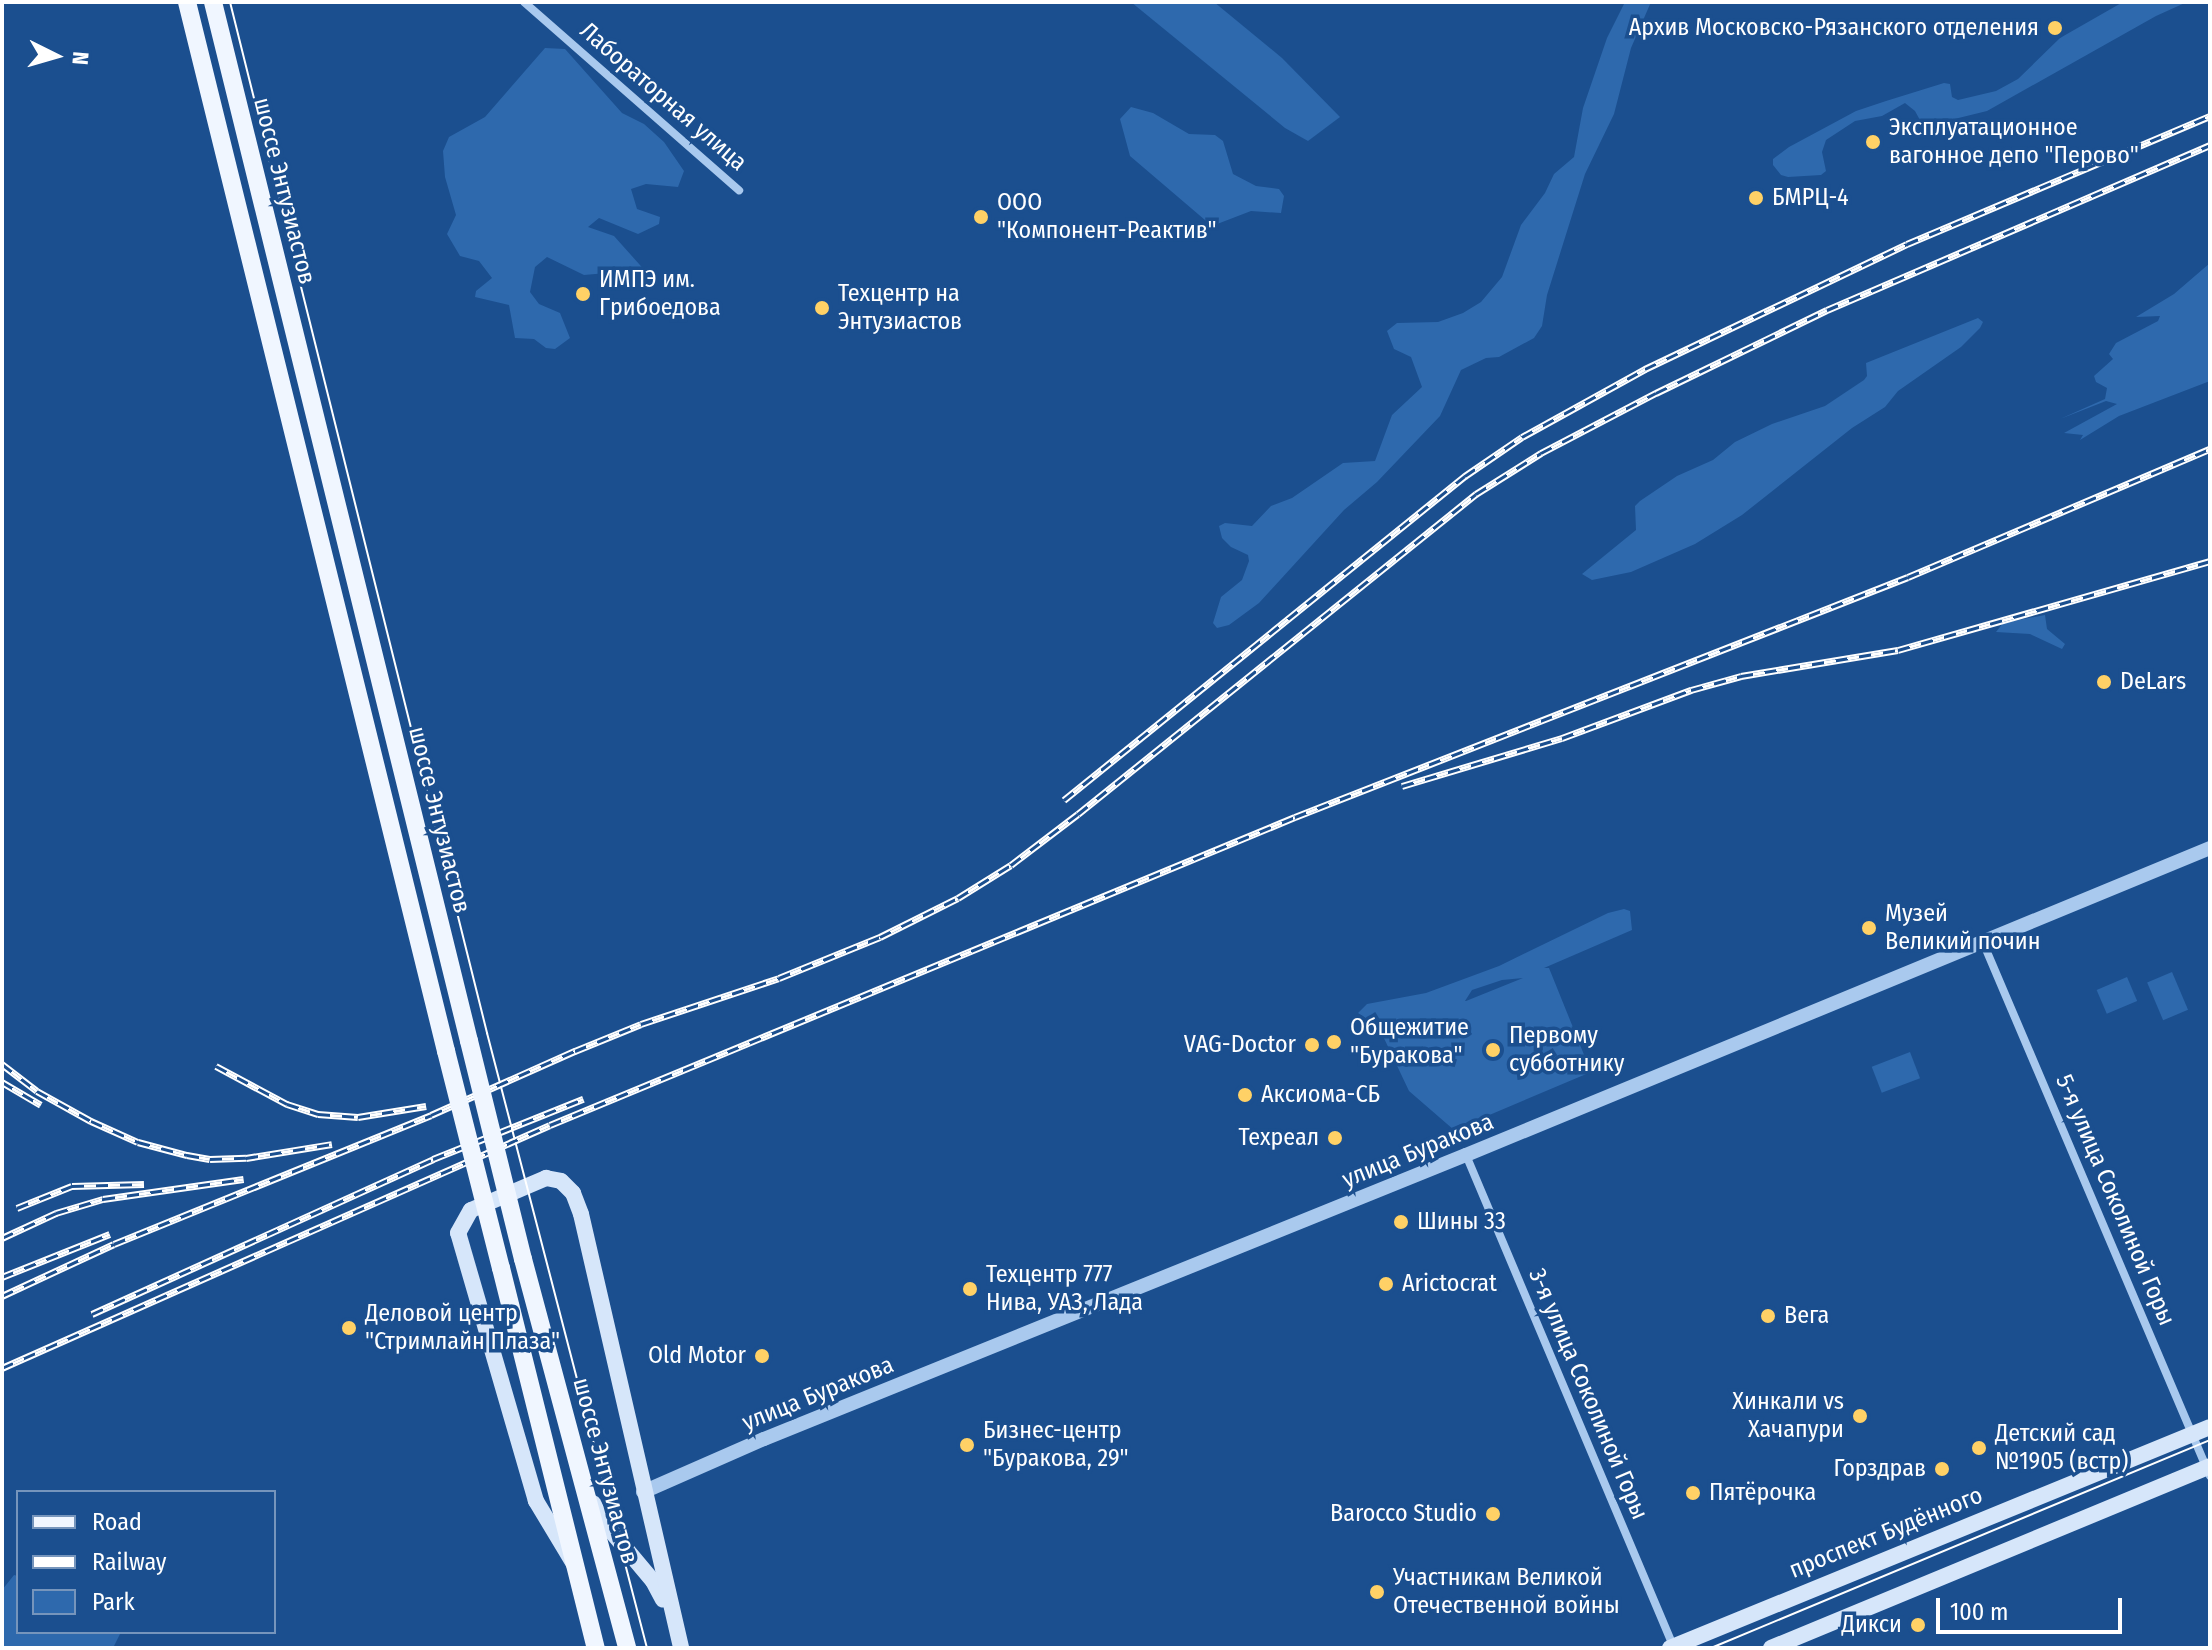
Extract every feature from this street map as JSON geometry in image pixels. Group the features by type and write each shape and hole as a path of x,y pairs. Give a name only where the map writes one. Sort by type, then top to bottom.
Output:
{"main road":[{"name":"шоссе Энтузиастов","path":"187,2 596,1648"},
{"name":"шоссе Энтузиастов","path":"213,2 523,1259 627,1648"},
{"path":"575,1565 546,1522 517,1446 458,1233 471,1210 546,1178 561,1181 573,1193 581,1214 681,1648"},
{"name":"проспект Будённого","path":"1672,1648 2210,1427"},
{"path":"1771,1648 2209,1470"},
{"path":"582,1479 601,1519 653,1581 675,1623"}],"street":[{"name":"Лабораторная улица","path":"524,2 739,190"},
{"name":"улица Буракова","path":"643,1492 772,1436 1466,1155 2210,848"},
{"name":"5-я улица Соколиной Горы","path":"1982,940 2209,1470"},
{"name":"3-я улица Соколиной Горы","path":"1466,1155 1672,1648"}],"green space":[{"path":"1131,2 1214,2 1282,58 1340,117 1308,141 1285,128"},
{"path":"1625,2 1651,2 1631,48 1614,114 1585,174 1547,295 1542,326 1534,338 1499,357 1486,358 1461,370 1440,416 1377,482 1344,510 1259,603 1229,625 1217,628 1213,623 1221,597 1242,580 1249,561 1248,555 1231,547 1222,538 1219,526 1225,523 1252,526 1271,506 1292,498 1343,463 1375,461 1392,415 1422,387 1411,357 1394,349 1387,331 1397,323 1438,322 1463,313 1481,302 1502,277 1521,225 1545,193 1554,174 1574,157 1583,108 1607,38"},
{"path":"2123,2 2187,2 2156,16 1987,111 1934,124 1921,122 1915,111 1905,103 1882,116 1855,121 1826,140 1822,152 1826,171 1821,175 1788,177 1781,175 1773,165 1773,159 1789,147 1856,111 1886,101 1944,83 1950,84 1952,97 1958,100 1996,91 2018,79 2060,38"},
{"path":"545,48 565,49 622,113 644,124 664,142 684,171 678,187 646,184 631,189 637,209 660,217 659,224 638,234 599,218 588,227 614,236 648,274 634,282 618,272 584,275 547,257 535,267 530,292 539,304 560,313 570,338 555,349 546,348 534,339 515,338 509,305 475,297 476,291 492,278 479,261 460,256 447,234 456,215 445,177 443,151 449,137 485,117"},
{"path":"1131,107 1153,113 1189,134 1215,135 1223,141 1233,174 1256,186 1279,189 1284,196 1281,213 1251,211 1212,226 1130,156 1120,119"},
{"path":"2210,263 2210,381 2119,416 2080,440 2083,435 2064,433 2117,404 2106,401 2060,419 2105,399 2107,388 2096,382 2094,376 2113,359 2109,354 2116,343 2158,321 2160,316 2136,317 2174,294"},
{"path":"1978,318 1983,322 1980,328 1961,347 1898,391 1885,407 1852,428 1742,515 1695,544 1631,572 1592,580 1582,574 1636,530 1635,506 1677,476 1713,460 1735,442 1772,424 1825,406 1864,380 1867,376 1866,363"},
{"path":"2045,615 2047,629 2065,644 2062,649 2030,634 1996,632 2003,623"},
{"path":"1624,909 1630,911 1632,930 1544,968 1549,968 1591,1072 1454,1130 1409,1091 1382,1034 1386,1031 1358,1013 1367,1004 1426,993 1499,966 1608,913","holes":["1523,978 1465,1001 1472,990 1502,980"]},
{"path":"2172,972 2188,1010 2163,1020 2147,983"},
{"path":"2127,977 2137,1001 2107,1014 2097,990"},
{"path":"1910,1052 1920,1078 1882,1093 1872,1067"},
{"path":"16,1576 16,1634 120,1634 113,1648 2,1648 2,1590"}],"tram line":[{"path":"230,2 487,1033 647,1648"},
{"path":"1711,1648 2210,1440"}],"railway":[{"path":"1064,800 1465,476 1522,437 1645,369 1907,244 2210,116"},
{"path":"2,1296 114,1244 431,1115 641,1024 779,978 880,937 958,898 1011,865 1078,814 1476,494 1541,453 1827,310 2210,145"},
{"path":"2,1368 550,1125 1295,817 1908,577 2210,449"},
{"path":"1402,786 1562,738 1691,690 1741,676 1898,650 2210,561"},
{"path":"2,1064 37,1091 91,1121 138,1142 187,1155 210,1159 246,1158 332,1144"},
{"path":"216,1066 287,1104 318,1114 358,1117 426,1106"},
{"path":"2,1082 41,1105"},
{"path":"92,1314 433,1159 583,1099"},
{"path":"2,1238 56,1213 103,1199 244,1179"},
{"path":"17,1208 72,1186 144,1184"},
{"path":"2,1277 110,1234"}],"place":[{"name":"Архив Московско-Рязанского отделения","path":"2055,28"},
{"name":"Эксплуатационное вагонное депо \"Перово\"","path":"1873,142"},
{"name":"БМРЦ-4","path":"1756,198"},
{"name":"ООО \"Компонент-Реактив\"","path":"981,217"},
{"name":"ИМПЭ им. Грибоедова","path":"583,294"},
{"name":"Техцентр на Энтузиастов","path":"822,308"},
{"name":"DeLars","path":"2104,682"},
{"name":"Музей Великий почин","path":"1869,928"},
{"name":"Общежитие \"Буракова\"","path":"1334,1042"},
{"name":"VAG-Doctor","path":"1312,1045"},
{"name":"Первому субботнику","path":"1493,1050"},
{"name":"Аксиома-СБ","path":"1245,1095"},
{"name":"Техреал","path":"1335,1138"},
{"name":"Шины 33","path":"1401,1222"},
{"name":"Arictocrat","path":"1386,1284"},
{"name":"Техцентр 777 Нива, УАЗ, Лада","path":"970,1289"},
{"name":"Вега","path":"1768,1316"},
{"name":"Деловой центр \"Стримлайн Плаза\"","path":"349,1328"},
{"name":"Old Motor","path":"762,1356"},
{"name":"Хинкали vs Хачапури","path":"1860,1416"},
{"name":"Бизнес-центр \"Буракова, 29\"","path":"967,1445"},
{"name":"Детский сад №1905 (встр)","path":"1979,1448"},
{"name":"Горздрав","path":"1942,1469"},
{"name":"Пятёрочка","path":"1693,1493"},
{"name":"Barocco Studio","path":"1493,1514"},
{"name":"Участникам Великой Отечественной войны","path":"1377,1592"},
{"name":"Дикси","path":"1918,1625"}]}
